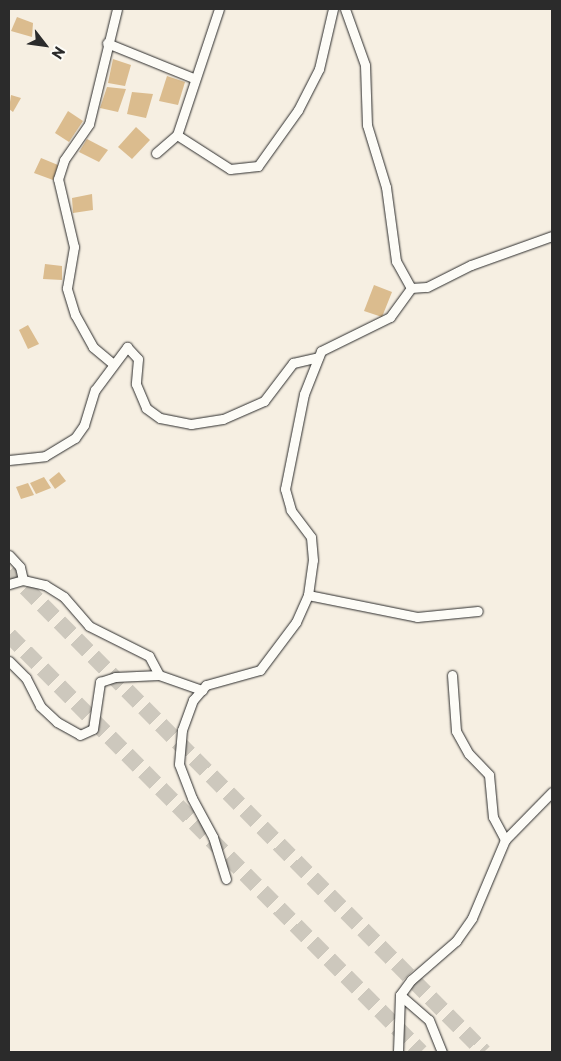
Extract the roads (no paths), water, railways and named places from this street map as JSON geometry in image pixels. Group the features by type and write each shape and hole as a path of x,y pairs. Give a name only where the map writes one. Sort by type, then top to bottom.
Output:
{"street":[{"path":"112,364 93,347 72,306 67,288 74,247 58,179 64,160 89,124 117,9"},
{"path":"156,153 177,135 193,78 218,9"},
{"path":"177,135 230,169 258,166 298,110 319,69 333,9"},
{"path":"345,9 365,65 367,125 386,187 396,261 411,288"},
{"path":"107,44 193,78"},
{"path":"411,288 427,287 471,265 551,235"},
{"path":"226,879 213,837 192,798 179,764 182,730 193,700 202,690 260,670 296,622 308,595 313,560 311,536 291,510 285,489 304,394 321,352 390,317 411,288"},
{"path":"9,460 45,456 74,438 84,425 95,390 112,364 127,347 138,359 136,384 146,408 160,418 191,424 224,419 264,401 293,363 318,357"},
{"path":"9,555 20,567 23,580"},
{"path":"9,584 23,580 45,585 64,597 89,626 149,656 159,675"},
{"path":"308,595 417,618 478,611"},
{"path":"9,661 26,678 40,706 57,722 80,735 93,729 100,682 114,677 159,675 202,690"},
{"path":"452,675 456,731 469,754 489,775 493,817 505,840"},
{"path":"398,1052 400,995 411,980 456,941 472,918 505,840 552,792"},
{"path":"400,995 429,1020 442,1052"}],"tunnel":[{"path":"9,571 484,1052"},
{"path":"9,635 421,1052"}]}
